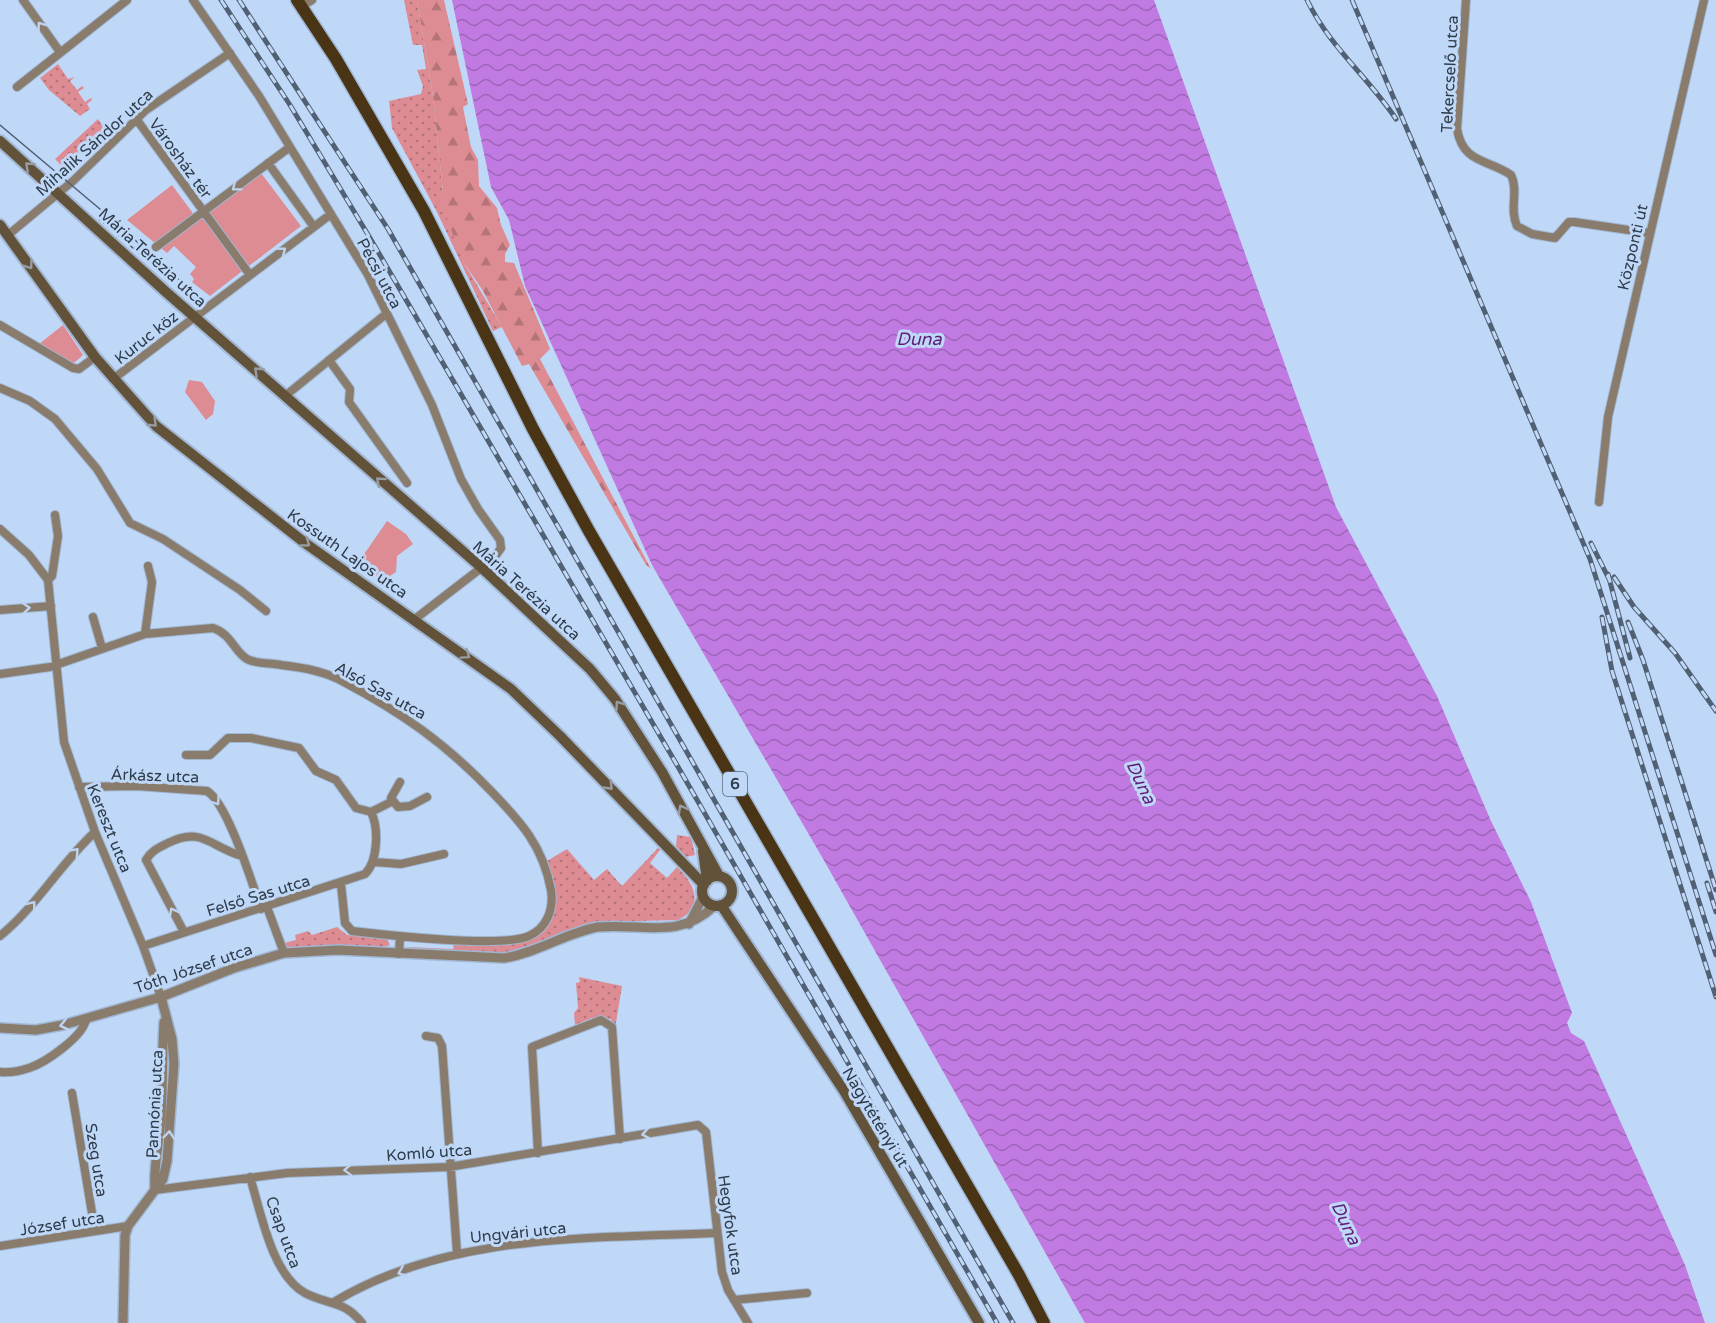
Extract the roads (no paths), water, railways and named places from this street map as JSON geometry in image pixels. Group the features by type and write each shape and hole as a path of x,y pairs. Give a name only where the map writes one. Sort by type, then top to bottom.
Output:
{"main road":[{"name":"6","path":"304,2 424,211 532,429 589,531 1020,1275 1044,1323"},
{"name":"Mária Terézia utca","path":"0,141 574,652 603,683 662,772 719,876"},
{"name":"Kossuth Lajos utca","path":"0,225 95,357 140,410 179,446 306,543 483,666 529,705 705,883"},
{"name":"Mária Terézia utca","path":"703,844 705,883"},
{"path":"719,876 730,884 731,896 718,906 703,897 705,883 719,876"},
{"name":"Nagytétényi út","path":"731,896 740,931"},
{"name":"Nagytétényi út","path":"718,906 740,931 775,991 849,1099 979,1323"}],"street":[{"path":"22,0 60,52"},
{"path":"17,87 127,0"},
{"name":"Pécsi utca","path":"193,0 230,52 368,274 432,405 461,479 478,509 500,540 499,553 415,619"},
{"name":"Tekercselő utca","path":"1466,0 1457,129 1459,141 1474,158 1511,175 1514,182 1512,207 1517,226 1524,231 1556,238 1569,222 1649,233"},
{"name":"Központi út","path":"1599,502 1608,417 1704,0"},
{"name":"Mihalik Sándor utca","path":"8,235 146,110 230,52"},
{"name":"Városház tér","path":"137,120 250,275"},
{"name":"Városház tér","path":"156,247 290,147"},
{"path":"268,163 314,227"},
{"path":"195,316 331,214"},
{"path":"285,396 386,314"},
{"name":"Kuruc köz","path":"113,380 195,316"},
{"path":"0,325 73,368 83,368 95,357"},
{"path":"329,360 350,389 349,402 407,483"},
{"path":"0,388 30,402 55,419 91,461 130,523 163,539 240,590 266,611"},
{"path":"0,529 29,555 48,580 52,576 58,536 55,515"},
{"path":"145,634 152,582 148,566"},
{"name":"Kereszt utca","path":"48,580 64,742 95,832 143,946 160,997"},
{"path":"0,610 51,606"},
{"path":"93,617 102,648"},
{"name":"Alsó Sas utca","path":"0,674 55,664 145,634 213,628 223,631 249,660 314,671 339,679 431,734 458,756 524,825 534,839 552,897 552,906 546,921 531,935 521,938 400,936"},
{"path":"186,755 210,755 228,738 251,738 299,748 316,771 336,780 356,808 371,812 393,801"},
{"path":"400,782 391,793 398,807 410,806 427,797"},
{"name":"Árkász utca","path":"79,787 136,786 207,790 213,794 227,819 284,954"},
{"path":"371,812 375,820 374,862 401,864 444,854"},
{"path":"1,932 26,914 74,851 95,832"},
{"path":"184,932 146,860 150,852 180,837 195,835 207,838 228,852 242,856"},
{"name":"Felső Sas utca","path":"143,946 341,884 365,874 374,862"},
{"path":"341,884 346,927 352,931 400,936 399,954"},
{"path":"689,924 703,897"},
{"name":"Tóth József utca","path":"0,1028 10,1031 36,1030 86,1019 160,997 234,968 284,954 321,950 504,958 529,952 591,928 633,926 670,928 689,924 718,906"},
{"name":"Pannónia utca","path":"154,1190 163,1092 165,1017 160,997"},
{"path":"0,1072 30,1068 73,1040 85,1027 86,1019"},
{"path":"538,1153 532,1047 601,1020 612,1027 620,1139"},
{"path":"426,1036 438,1038 442,1046 457,1253"},
{"name":"Szeg utca","path":"72,1093 95,1231"},
{"name":"Komló utca","path":"154,1190 287,1173 449,1167 698,1125 703,1127"},
{"name":"Hegyfok utca","path":"703,1127 706,1132 715,1233 722,1272 747,1323"},
{"name":"Csap utca","path":"250,1177 285,1277 306,1293 349,1309 362,1323"},
{"path":"123,1323 124,1235 154,1190"},
{"name":"József utca","path":"0,1246 128,1226"},
{"name":"Ungvári utca","path":"334,1302 351,1292 457,1253 543,1241 715,1233"},
{"path":"734,1300 807,1293"}],"water":[{"name":"Duna","path":"452,0 1154,0 1336,507 1437,696 1491,821 1531,902 1572,1013 1567,1023 1571,1033 1584,1041 1685,1265 1705,1323 1085,1323 822,857 652,565 525,286 509,220 491,187"}],"tram line":[{"path":"0,125 113,220 198,297"},
{"path":"99,219 147,260"}],"railway":[{"path":"221,0 290,105 370,238 677,765 997,1323"},
{"path":"239,0 388,229 1013,1323"},
{"path":"1307,0 1337,47 1396,119"},
{"path":"1352,0 1590,559 1716,955"},
{"path":"1591,543 1610,581"},
{"path":"1608,574 1630,658"},
{"path":"1614,577 1634,607 1675,653 1716,711"},
{"path":"1602,617 1612,671 1716,997"},
{"path":"1628,622 1643,660 1716,890"},
{"path":"1707,883 1716,912"}]}
